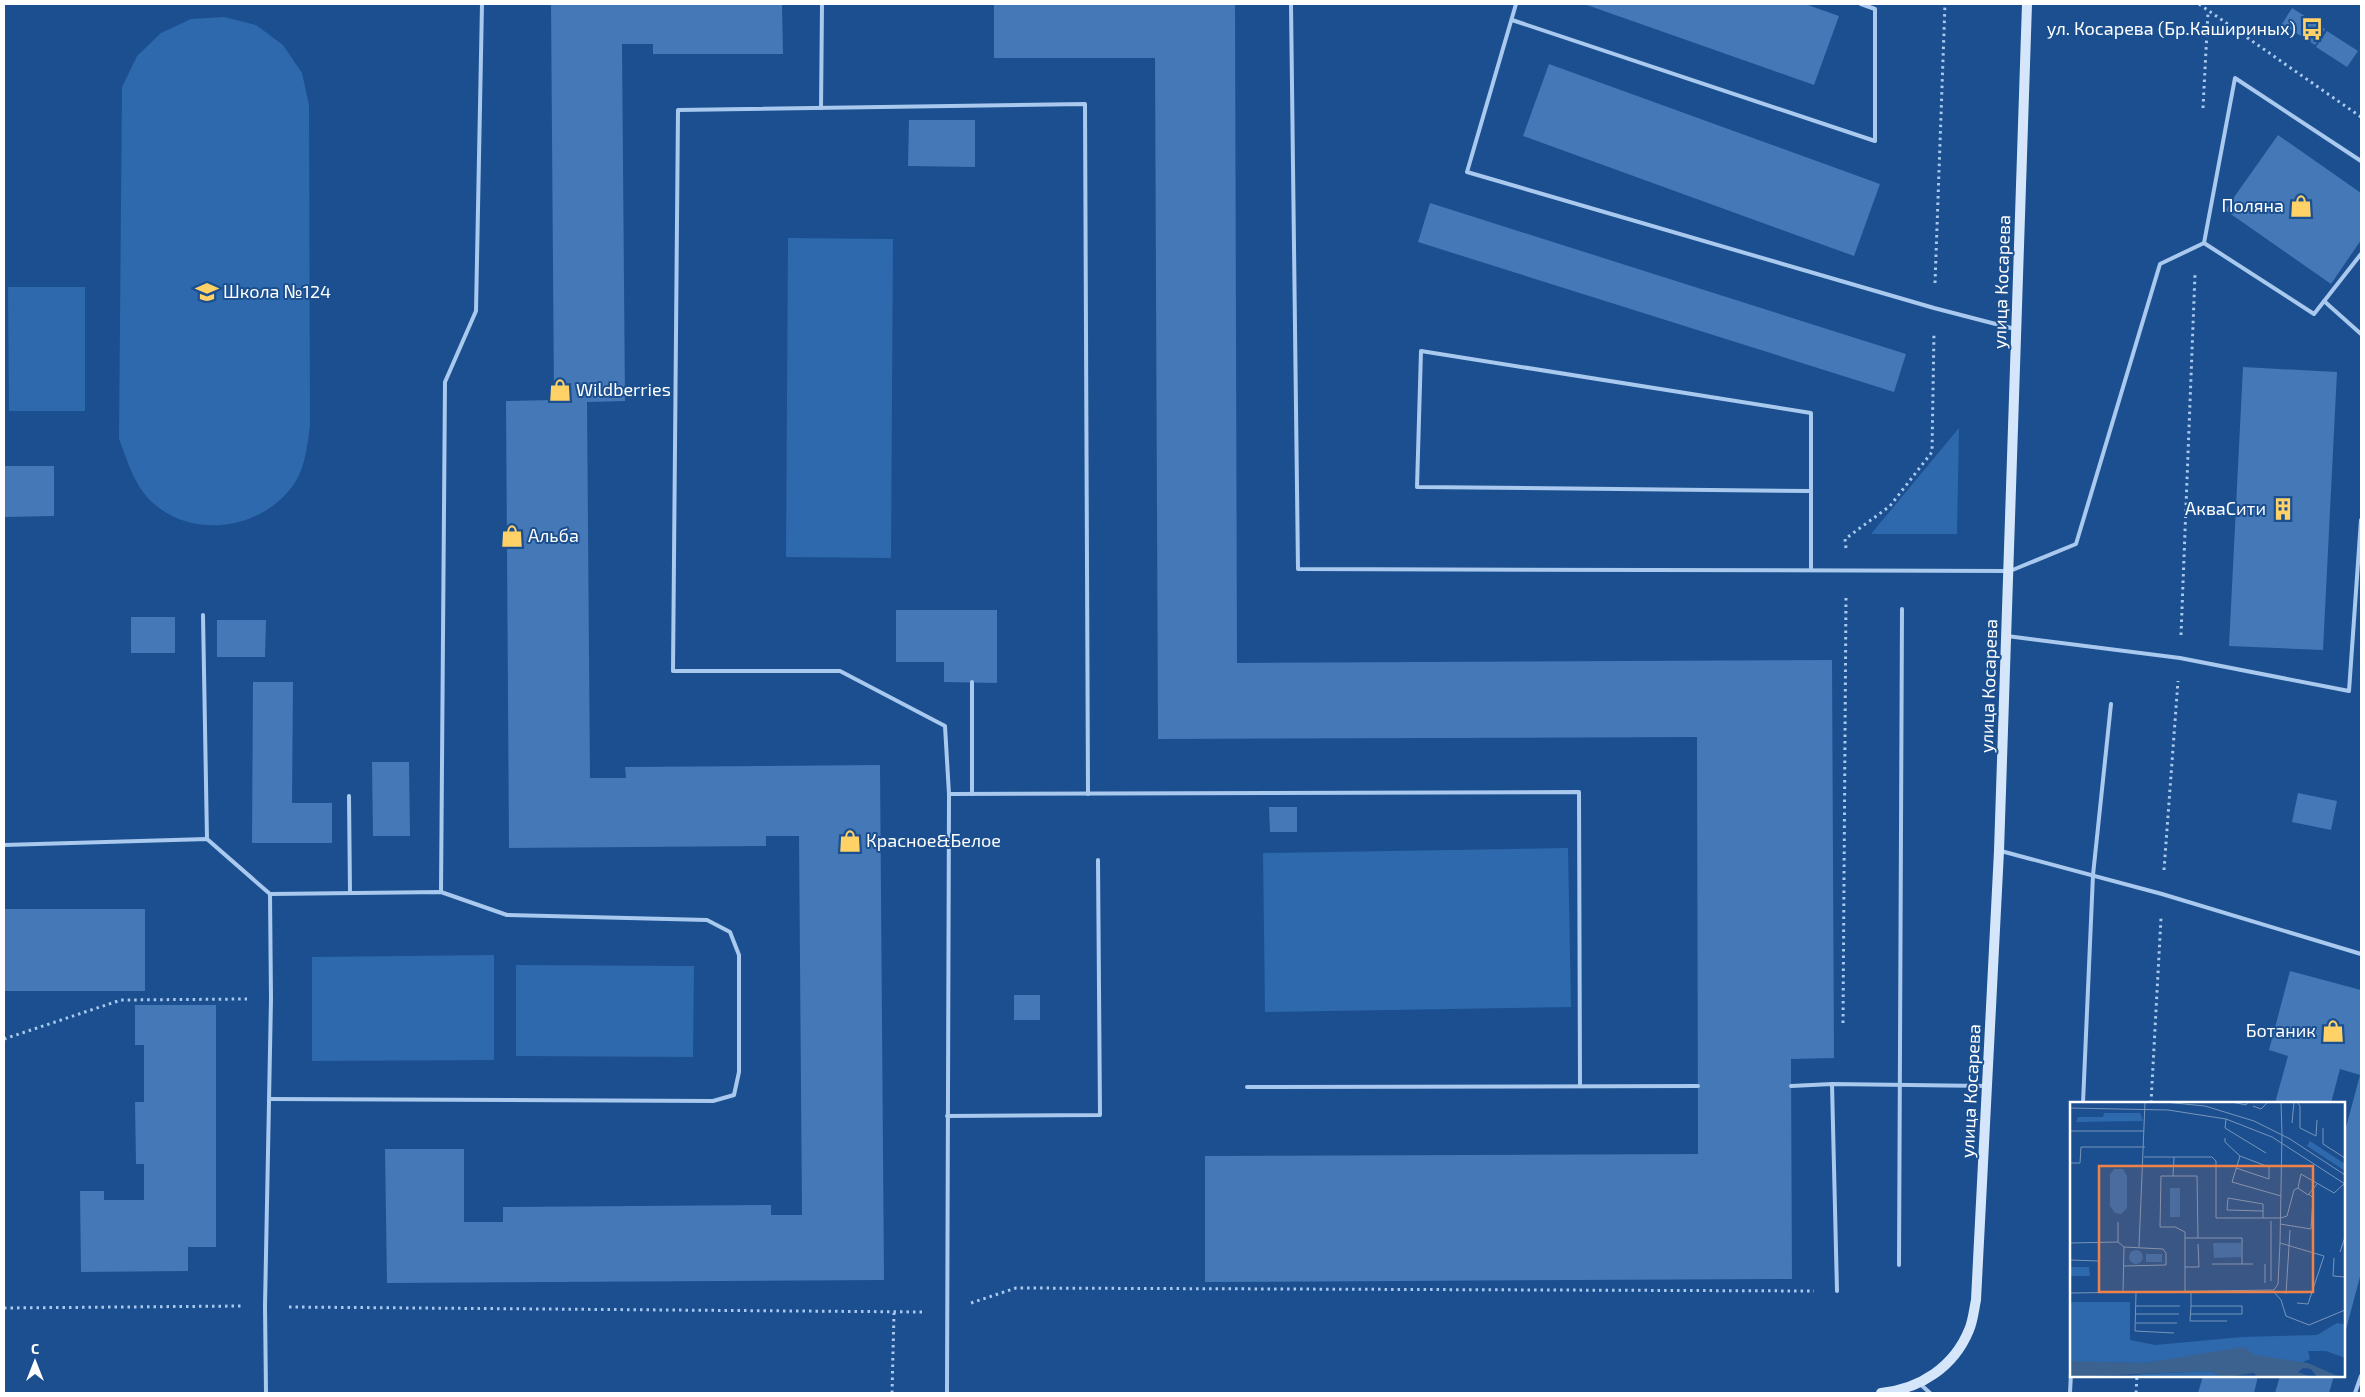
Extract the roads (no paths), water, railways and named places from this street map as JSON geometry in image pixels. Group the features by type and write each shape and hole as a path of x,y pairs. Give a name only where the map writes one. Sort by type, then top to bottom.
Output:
{"main road":[{"name":"улица Косарева","path":"1881,1393 1893,1392 1919,1383 1948,1363 1962,1346 1970,1328 1976,1300 1999,851 2010,571 2027,4"}],"lane":[{"path":"441,892 445,382 476,311 482,4"},
{"path":"821,108 822,4"},
{"path":"1291,4 1298,569 1846,569 2010,571 2076,544 2160,264 2204,243"},
{"path":"1516,4 1466,172 1934,308 2017,330"},
{"path":"1512,20 1875,140 1875,10 1861,4"},
{"path":"2204,243 2235,78 2361,161"},
{"path":"947,1393 948,794 945,726 840,671 673,671 678,110 1085,104 1088,794"},
{"path":"2204,243 2314,314 2361,254"},
{"path":"2324,302 2361,334"},
{"path":"1810,491 1417,487 1421,351 1811,413 1811,570"},
{"path":"2007,636 2180,658 2349,690 2361,520"},
{"path":"1899,1265 1902,609"},
{"path":"203,615 207,839"},
{"path":"972,682 972,794"},
{"path":"2083,1102 2093,875 2111,704"},
{"path":"948,794 1579,792 1580,1086"},
{"path":"349,796 350,893"},
{"path":"4,845 207,839 270,894 441,892 508,915 707,920 730,932 740,955 740,1072 734,1094 713,1101 270,1099"},
{"path":"1999,851 2162,894 2361,954"},
{"path":"947,1116 1100,1115 1098,860"},
{"path":"266,1393 265,1306 271,999 270,894"},
{"path":"1832,1084 1837,1291"},
{"path":"1791,1086 1832,1084 1987,1086"},
{"path":"1247,1087 1698,1086"},
{"path":"2356,1393 2361,1376"},
{"path":"2070,1393 2071,1377"},
{"path":"1919,1383 1930,1393"}],"place":[{"name":"ул. Косарева (Бр.Кашириных)","path":"2312,29"},
{"name":"Поляна","path":"2301,206"},
{"name":"Школа №124","path":"207,292"},
{"name":"Wildberries","path":"560,390"},
{"name":"АкваСити","path":"2283,509"},
{"name":"Альба","path":"512,536"},
{"name":"Красное&Белое","path":"850,841"},
{"name":"Ботаник","path":"2333,1031"}]}
